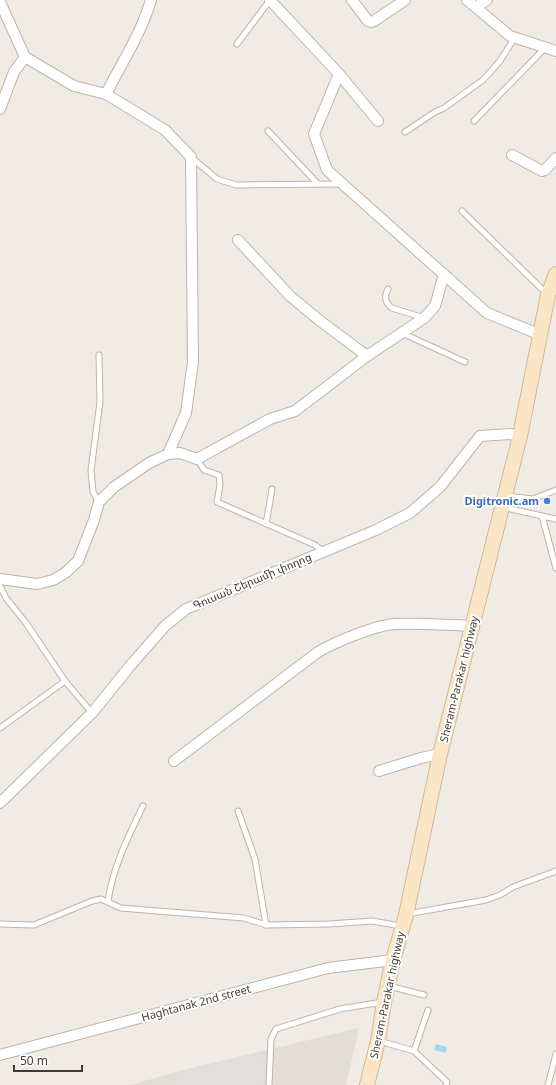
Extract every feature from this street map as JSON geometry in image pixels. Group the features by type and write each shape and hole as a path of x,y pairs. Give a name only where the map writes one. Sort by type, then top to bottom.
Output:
{"street":[{"path":"106,94 137,37 151,0"},
{"path":"270,0 339,74 378,120"},
{"path":"352,0 368,21 371,22 405,0"},
{"path":"468,0 510,36 556,51"},
{"path":"476,7 487,0"},
{"path":"0,2 25,57 74,86 106,94 165,130 191,157 193,362 186,412 168,454"},
{"path":"0,109 14,72 25,57"},
{"path":"339,74 314,134 327,170 486,313 541,335"},
{"path":"512,155 542,171 547,168 556,158"},
{"path":"238,240 290,296 367,356"},
{"path":"0,579 37,584 53,580 65,573 78,561 94,520 99,502 114,487 149,463 168,454 180,453 196,459 270,419 295,411 367,356 424,318 435,306 444,274"},
{"name":"Sheram-Parakar highway","path":"367,1085 378,1041 384,1002 393,960 404,920 440,754 520,436 548,295 556,274"},
{"name":"Գուսան Շերամի փողոց","path":"0,803 92,713 165,626 186,609 322,551 376,530 410,513 440,487 480,436 510,434 520,436"},
{"path":"174,761 318,652 330,645 381,627 394,624 472,626"},
{"path":"379,771 421,758 440,754"},
{"name":"Haghtanak 2nd street","path":"0,1055 328,968 393,960"}],"lane":[{"path":"237,44 270,0"},
{"path":"405,132 435,112 444,108 483,80 500,60 515,37"},
{"path":"474,121 546,48"},
{"path":"268,131 318,184"},
{"path":"191,157 217,179 236,184 343,184"},
{"path":"462,211 548,295"},
{"path":"388,288 385,294 386,302 392,308 424,318"},
{"path":"401,333 413,340 465,362"},
{"path":"99,355 100,402 91,470 93,492 99,502"},
{"path":"196,459 204,470 220,475 217,502 315,545 322,551"},
{"path":"266,524 272,489"},
{"path":"503,501 533,499 556,490"},
{"path":"503,501 542,516 556,519"},
{"path":"542,516 556,568"},
{"path":"0,586 6,598 26,623 65,681 92,713"},
{"path":"0,728 65,681"},
{"path":"108,901 111,881 126,841 143,806"},
{"path":"238,811 254,859 266,926"},
{"path":"0,924 34,925 92,901 101,899 121,908 244,918 266,926 404,920 486,900 500,895 513,887 556,871"},
{"path":"388,985 424,995"},
{"path":"269,1085 271,1039 276,1029 340,1009 384,1002"},
{"path":"414,1050 428,1010"},
{"path":"378,1041 414,1050 447,1082 446,1085"},
{"path":"548,1085 556,1054"}],"shaded area":[{"path":"359,1028 346,1085 130,1085 191,1068"},
{"path":"257,1055 264,1071 258,1085 178,1085 175,1076"}],"water":[{"path":"436,1044 447,1047 446,1053 434,1050"}],"place":[{"name":"Digitronic.am","path":"547,501"}]}
